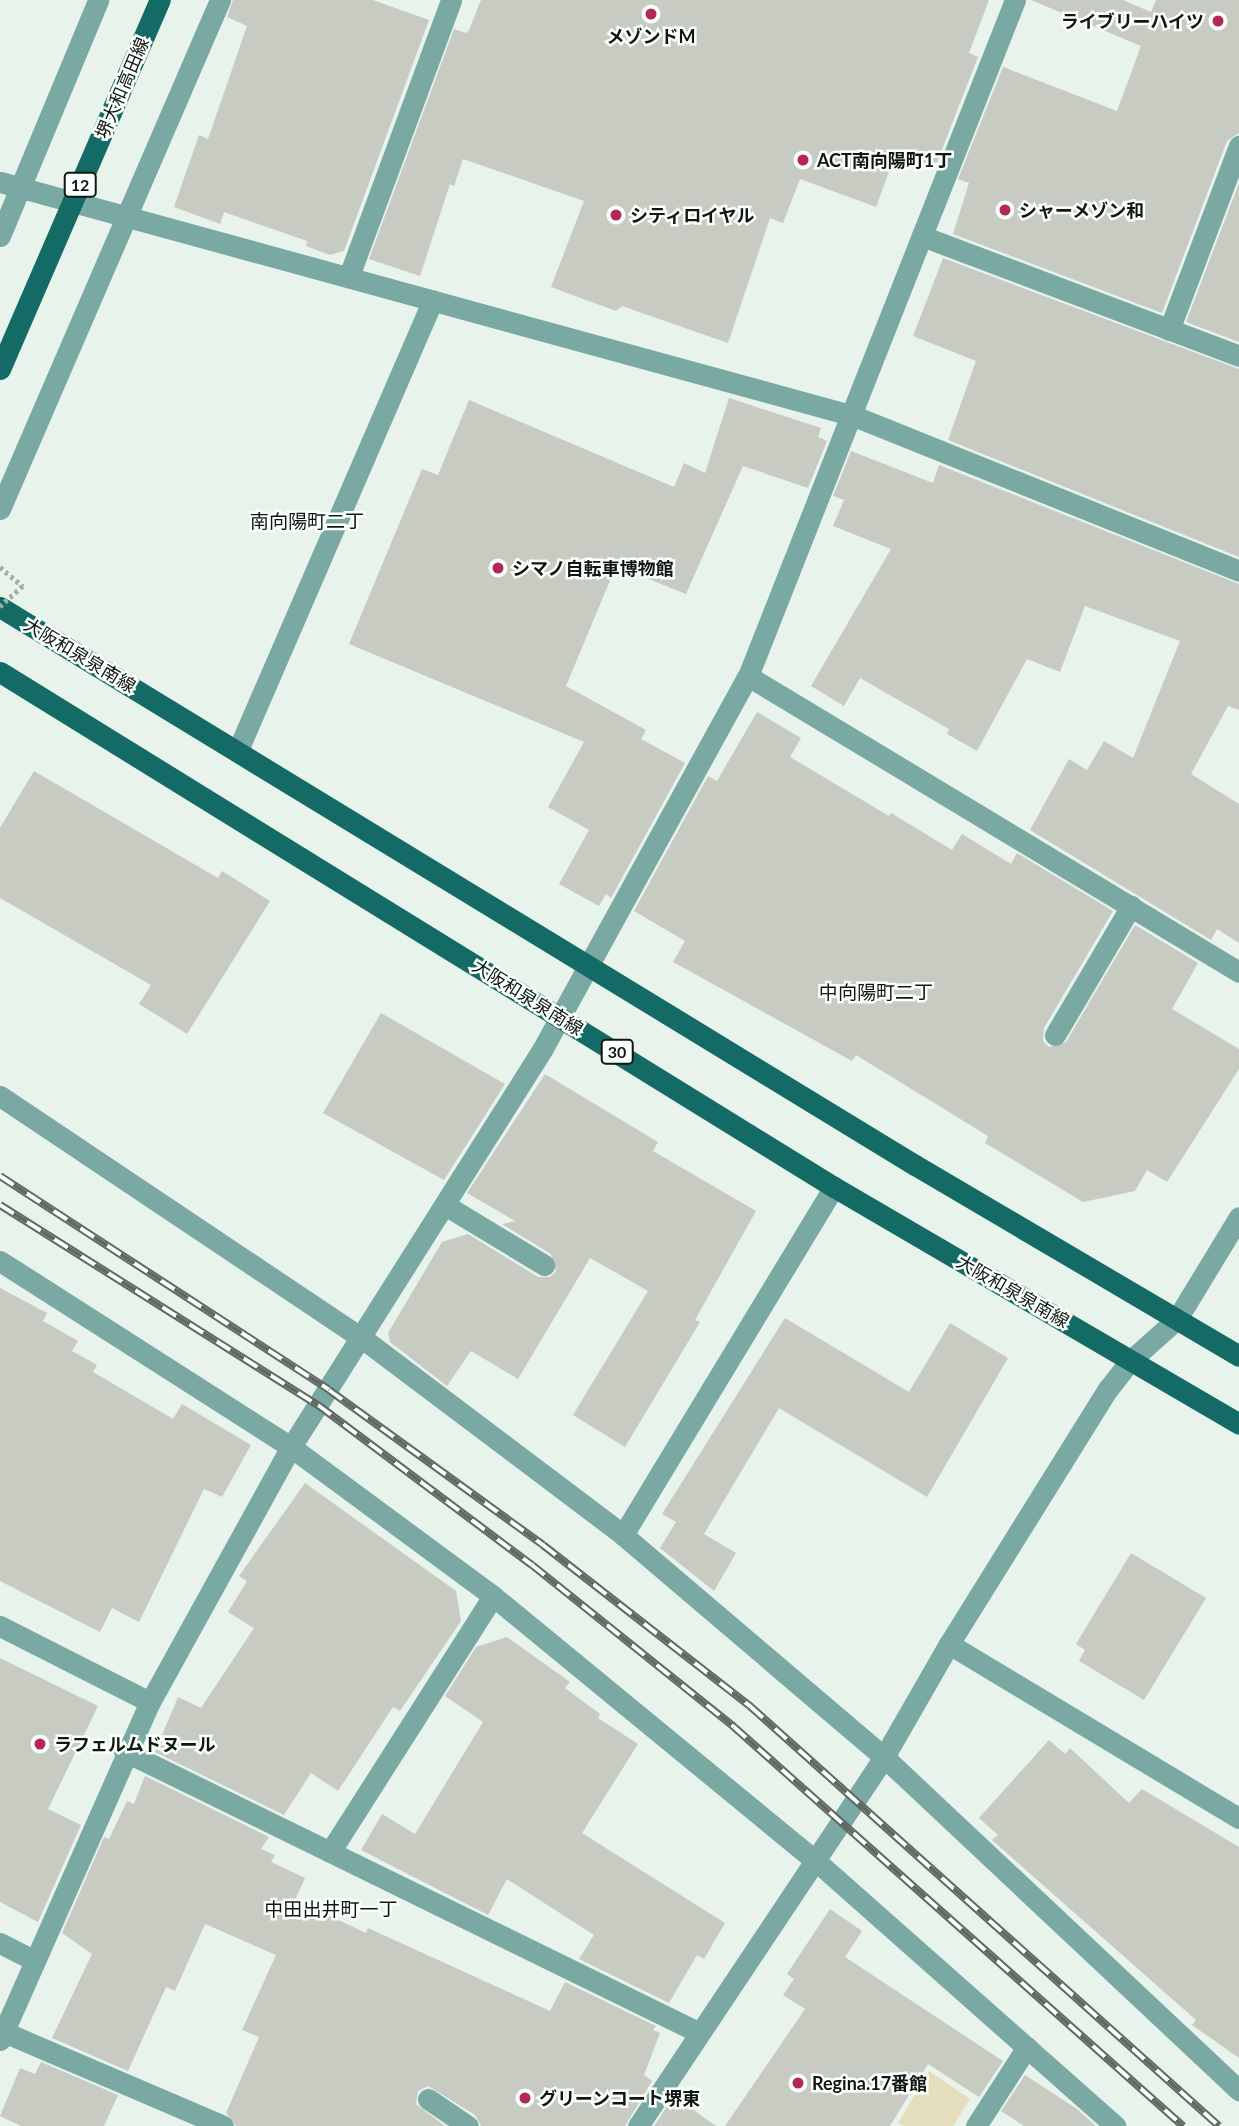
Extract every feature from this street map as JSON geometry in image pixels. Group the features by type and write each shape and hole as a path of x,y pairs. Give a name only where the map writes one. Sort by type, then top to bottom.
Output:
{"main road":[{"name":"堺大和高田線","path":"0,369 160,0"},
{"name":"大阪和泉泉南線","path":"0,607 591,964 915,1165 1239,1356"},
{"name":"大阪和泉泉南線","path":"0,672 834,1187 1239,1424"}],"street":[{"path":"0,236 10,185 98,0"},
{"path":"0,509 220,0"},
{"path":"349,276 452,0"},
{"path":"223,2126 2,2036 124,1751 150,1702 291,1447 362,1338 560,1018 748,676 854,416 1014,0"},
{"path":"1169,330 1239,146"},
{"path":"10,185 854,416 1239,571"},
{"path":"922,236 1239,356"},
{"path":"238,750 433,300"},
{"path":"748,676 1239,972"},
{"path":"1055,1035 1131,906"},
{"path":"0,1096 362,1338 623,1535 884,1757 1239,2090"},
{"path":"623,1535 834,1187"},
{"path":"445,1205 544,1265"},
{"path":"638,2126 884,1757 948,1644 1108,1389 1131,1360 1177,1319 1239,1217"},
{"path":"0,1261 291,1447 494,1596 816,1861 1116,2126"},
{"path":"330,1852 494,1596"},
{"path":"0,1626 150,1702"},
{"path":"948,1644 1239,1818"},
{"path":"124,1751 700,2033"},
{"path":"0,1943 34,1960"},
{"path":"976,2126 1027,2047"},
{"path":"428,2099 468,2126"}],"path":[{"path":"0,567 23,586 0,607"}],"shaded area":[{"path":"929,2071 970,2099 953,2126 903,2126 898,2123"}],"building":[{"path":"233,0 373,0 429,20 344,251 330,255 306,246 307,241 224,212 220,224 174,207 199,135 208,139 247,26 227,17"},
{"path":"481,0 989,0 969,53 978,57 934,170 895,155 876,207 800,179 783,223 770,218 728,343 622,306 616,311 551,287 584,201 463,159 454,186 450,184 420,276 369,259 454,29 466,33 469,30"},
{"path":"1031,0 1123,0 1151,12 1156,0 1239,0 1239,133 1227,141 1162,313 953,234 969,183 958,179 1003,67 1117,111 1141,46"},
{"path":"1239,183 1239,342 1186,322"},
{"path":"943,258 1239,369 1239,557 948,440 976,361 913,336"},
{"name":"シマノ自転車博物館","path":"729,398 821,428 818,437 827,441 808,488 743,466 686,594 616,566 566,686 646,730 641,739 685,763 611,898 606,894 599,906 559,884 589,830 548,807 584,742 349,644 422,469 438,475 469,400 674,487 684,463 705,473"},
{"path":"851,451 933,483 939,465 1239,584 1239,710 1228,706 1191,774 1239,804 1239,943 1217,929 1211,940 1030,830 1069,759 1087,770 1104,741 1133,758 1180,641 1085,606 1060,672 1027,659 977,751 947,734 949,729 860,678 844,706 811,686 891,549 833,526 844,500 833,496"},
{"path":"757,712 801,738 790,757 889,816 891,813 952,850 962,834 1011,864 1017,853 1113,911 1044,1028 1043,1041 1049,1047 1066,1042 1135,925 1198,963 1172,1009 1239,1049 1239,1069 1167,1182 1147,1170 1135,1191 1083,1202 985,1143 988,1136 856,1055 852,1061 673,962 685,941 634,911 708,776 717,781"},
{"path":"34,771 218,878 222,871 270,901 187,1034 139,1004 151,985 0,898 0,828"},
{"path":"381,1013 505,1084 444,1180 323,1113"},
{"path":"545,1074 658,1142 653,1151 756,1211 695,1320 700,1322 625,1447 573,1415 648,1291 590,1258 518,1379 471,1351 447,1386 390,1342 388,1333 442,1242 468,1234 538,1277 550,1277 556,1271 551,1254 502,1224 515,1221 467,1193"},
{"path":"0,1288 47,1313 43,1321 78,1341 72,1351 97,1365 93,1372 173,1419 182,1404 251,1445 222,1497 204,1489 139,1622 112,1608 100,1632 0,1581"},
{"path":"785,1318 909,1392 950,1323 1008,1358 927,1497 779,1408 704,1534 736,1553 714,1591 660,1548 676,1522 662,1514"},
{"path":"305,1483 456,1591 461,1621 400,1711 393,1707 338,1791 311,1773 284,1815 155,1752 178,1697 201,1708 254,1628 228,1612 247,1581 239,1576"},
{"path":"1131,1553 1206,1598 1144,1700 1079,1661 1085,1650 1076,1644"},
{"path":"507,1637 570,1682 565,1688 600,1714 598,1718 638,1744 582,1833 725,1923 704,1959 697,1955 669,2003 579,1959 594,1935 507,1879 488,1915 361,1850 382,1814 415,1834 483,1722 445,1696 476,1647"},
{"path":"0,1658 98,1706 48,1809 81,1825 38,1922 0,1902"},
{"path":"1049,1740 1065,1754 1070,1748 1129,1803 1142,1789 1239,1847 1239,2058 1192,2025 1196,2020 992,1840 998,1835 979,1818"},
{"path":"145,1776 269,1837 261,1849 275,1855 271,1862 305,1878 295,1900 366,1933 368,1928 550,2011 565,1982 656,2026 653,2030 660,2033 644,2075 652,2081 625,2126 481,2126 475,2115 428,2086 418,2091 416,2104 445,2126 236,2126 226,2113 259,2037 242,2030 276,1955 205,1924 175,1991 166,1987 128,2071 52,2038 92,1954 62,1933 104,1837 109,1839 127,1801 134,1804"},
{"path":"830,1909 862,1931 845,1957 1003,2061 979,2097 928,2064 890,2126 725,2126 805,2009 783,1995 794,1979 787,1974"},
{"path":"41,2062 118,2095 104,2126 21,2126 0,2116 20,2068 35,2074"},
{"path":"1025,2075 1077,2109 1096,2126 1024,2126 1001,2111"},
{"path":"674,2096 716,2126 654,2126"}],"railway":[{"path":"0,1176 329,1390 543,1545 751,1707 1219,2126"},
{"path":"0,1205 318,1405 532,1565 734,1727 1183,2126"}],"place":[{"name":"メゾンドM","path":"651,14"},
{"name":"ライブリーハイツ","path":"1218,21"},
{"name":"ACT南向陽町1丁","path":"803,160"},
{"name":"シャーメゾン和","path":"1005,210"},
{"name":"シティロイヤル","path":"616,215"},
{"name":"シマノ自転車博物館","path":"498,568"},
{"name":"ラフェルムドヌール","path":"40,1744"},
{"name":"Regina.17番館","path":"798,2083"},
{"name":"グリーンコート堺東","path":"525,2098"}],"district":[{"name":"南向陽町二丁","path":"307,521"},
{"name":"中向陽町二丁","path":"876,992"},
{"name":"中田出井町一丁","path":"331,1909"}]}
